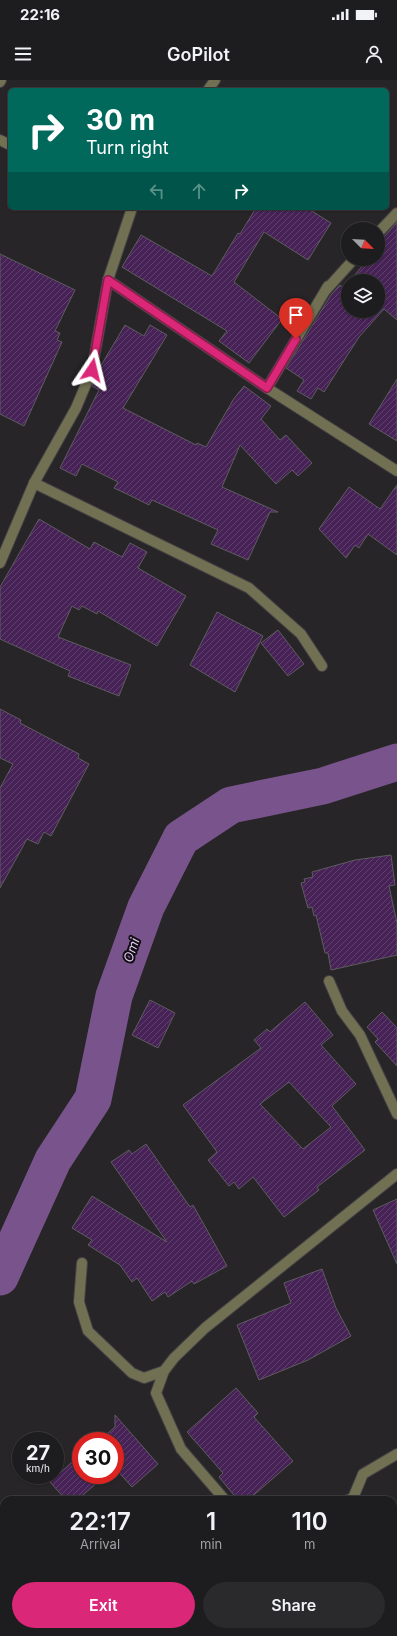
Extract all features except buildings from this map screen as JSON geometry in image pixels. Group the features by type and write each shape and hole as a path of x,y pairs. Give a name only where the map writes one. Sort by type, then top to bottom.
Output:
{"street":[{"path":"0,563 34,483 76,408 92,370 108,280 131,210"},
{"path":"385,226 397,213"},
{"path":"267,388 327,288 347,266"},
{"path":"108,280 267,388 397,471"},
{"path":"34,483 249,588 301,634 322,666"},
{"path":"329,981 342,1011 360,1036 397,1114"},
{"path":"222,1496 181,1449 156,1393 164,1371 174,1358 206,1328 397,1174"},
{"path":"82,1263 79,1302 88,1331 132,1373 144,1378 164,1371"},
{"path":"354,1496 363,1474 397,1454"}],"waterway":[{"name":"Omi","path":"0,1277 53,1160 93,1099 114,996 146,907 181,838 231,805 323,786 397,762"}],"route":[{"path":"92,370 108,280 267,388 296,339"}]}
